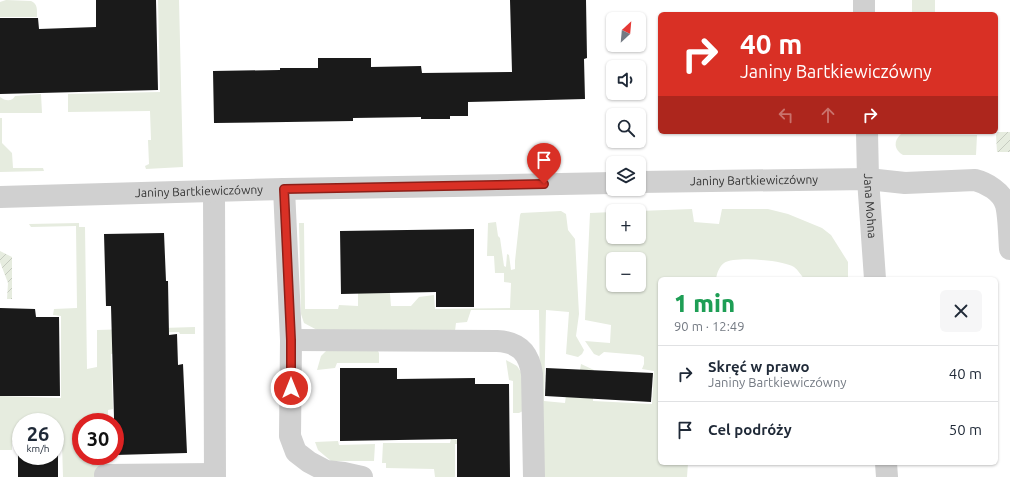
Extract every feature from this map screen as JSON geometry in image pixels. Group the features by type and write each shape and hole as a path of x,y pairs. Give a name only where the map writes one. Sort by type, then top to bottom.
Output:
{"street":[{"path":"864,0 864,12"},
{"name":"Jana Mohna","path":"867,134 868,179 875,277"},
{"name":"Janiny Bartkiewiczówny","path":"646,182 868,179 905,183 975,180 990,186 998,193 1006,205 1010,249"},
{"name":"Janiny Bartkiewiczówny","path":"0,197 284,189 606,183"},
{"path":"284,189 291,340 290,436 296,452 309,462 326,471 362,477"},
{"path":"105,475 214,476 214,191"},
{"path":"291,340 506,341 514,344 521,348 531,364 534,477"},
{"path":"886,465 887,477"}],"shaded area":[{"path":"6,0 33,2 36,6 37,17 0,17 0,2"},
{"path":"158,0 179,0 183,167 146,169 145,166 149,164 148,140 151,140 150,111 68,112 68,94 160,92"},
{"path":"912,0 935,0 935,12 912,12"},
{"path":"41,94 42,113 0,113 0,97 8,100 14,98 15,96"},
{"path":"0,118 2,118 2,143 12,153 13,168 43,168 44,171 0,172"},
{"path":"998,132 1010,132 1010,152 997,152 996,135"},
{"path":"901,134 977,135 976,155 903,155 896,148 896,142"},
{"path":"692,209 694,222 719,224 722,209 768,209 788,214 822,228 831,235 848,262 848,277 802,277 794,267 780,262 748,259 724,263 718,270 716,277 658,277 658,465 688,465 687,477 541,477 539,310 471,310 467,322 456,323 455,331 319,331 304,323 301,314 299,223 304,223 305,309 338,309 339,305 358,306 358,284 389,282 391,306 411,306 419,297 434,295 435,309 510,308 511,283 504,282 504,273 495,273 494,256 487,256 488,223 496,222 504,266 506,267 507,254 509,255 511,270 515,269 521,213 561,211 566,214 568,230 575,239 579,314 576,336 584,350 578,357 566,354 569,312 546,310 544,401 565,403 568,379 579,376 581,364 594,370 593,401 652,404 654,371 642,369 644,357 640,355 604,352 599,356 594,354 585,341 610,343 611,325 585,320 590,213 606,212 606,244 646,244 646,211"},
{"path":"79,223 79,227 85,227 87,369 97,367 97,330 195,327 195,334 180,334 179,332 116,333 116,353 111,354 113,409 108,410 108,413 72,413 72,465 106,465 101,477 63,477 64,413 12,413 12,450 0,450 0,396 61,398 61,316 53,315 54,309 77,308 76,226 31,227 29,224"},
{"path":"0,251 12,257 12,299 7,299 8,283 0,262"},
{"path":"377,349 379,353 379,363 337,363 335,368 317,370 321,356 327,350"},
{"path":"506,360 517,366 521,372 525,410 519,413 513,413 513,381 509,380"},
{"path":"451,439 458,440 458,444 455,444 455,477 435,477 434,469 386,468 386,463 382,463 383,443 450,443"},
{"path":"338,441 339,445 375,444 374,461 331,461 318,450 315,442"}],"building":[{"path":"96,0 156,0 158,90 0,94 0,18 38,18 39,29 96,27"},
{"path":"510,0 586,0 587,58 584,59 585,99 468,102 468,116 450,116 450,119 421,119 421,117 353,118 353,121 214,123 213,71 318,68 318,58 371,58 371,67 421,66 422,73 512,72"},
{"path":"474,229 474,307 436,307 436,292 341,294 340,231"},
{"path":"164,233 166,281 168,281 169,335 177,334 178,365 183,364 187,453 124,455 124,413 114,413 111,306 106,306 104,234"},
{"path":"0,308 35,309 36,317 59,317 60,396 0,396"},
{"path":"340,368 397,368 397,379 475,378 475,384 509,384 510,477 457,477 457,439 340,441"},
{"path":"546,368 653,373 651,402 545,396"},
{"path":"18,465 58,465 58,477 18,477"}],"route":[{"path":"291,388 291,340 284,189 544,184"}]}
